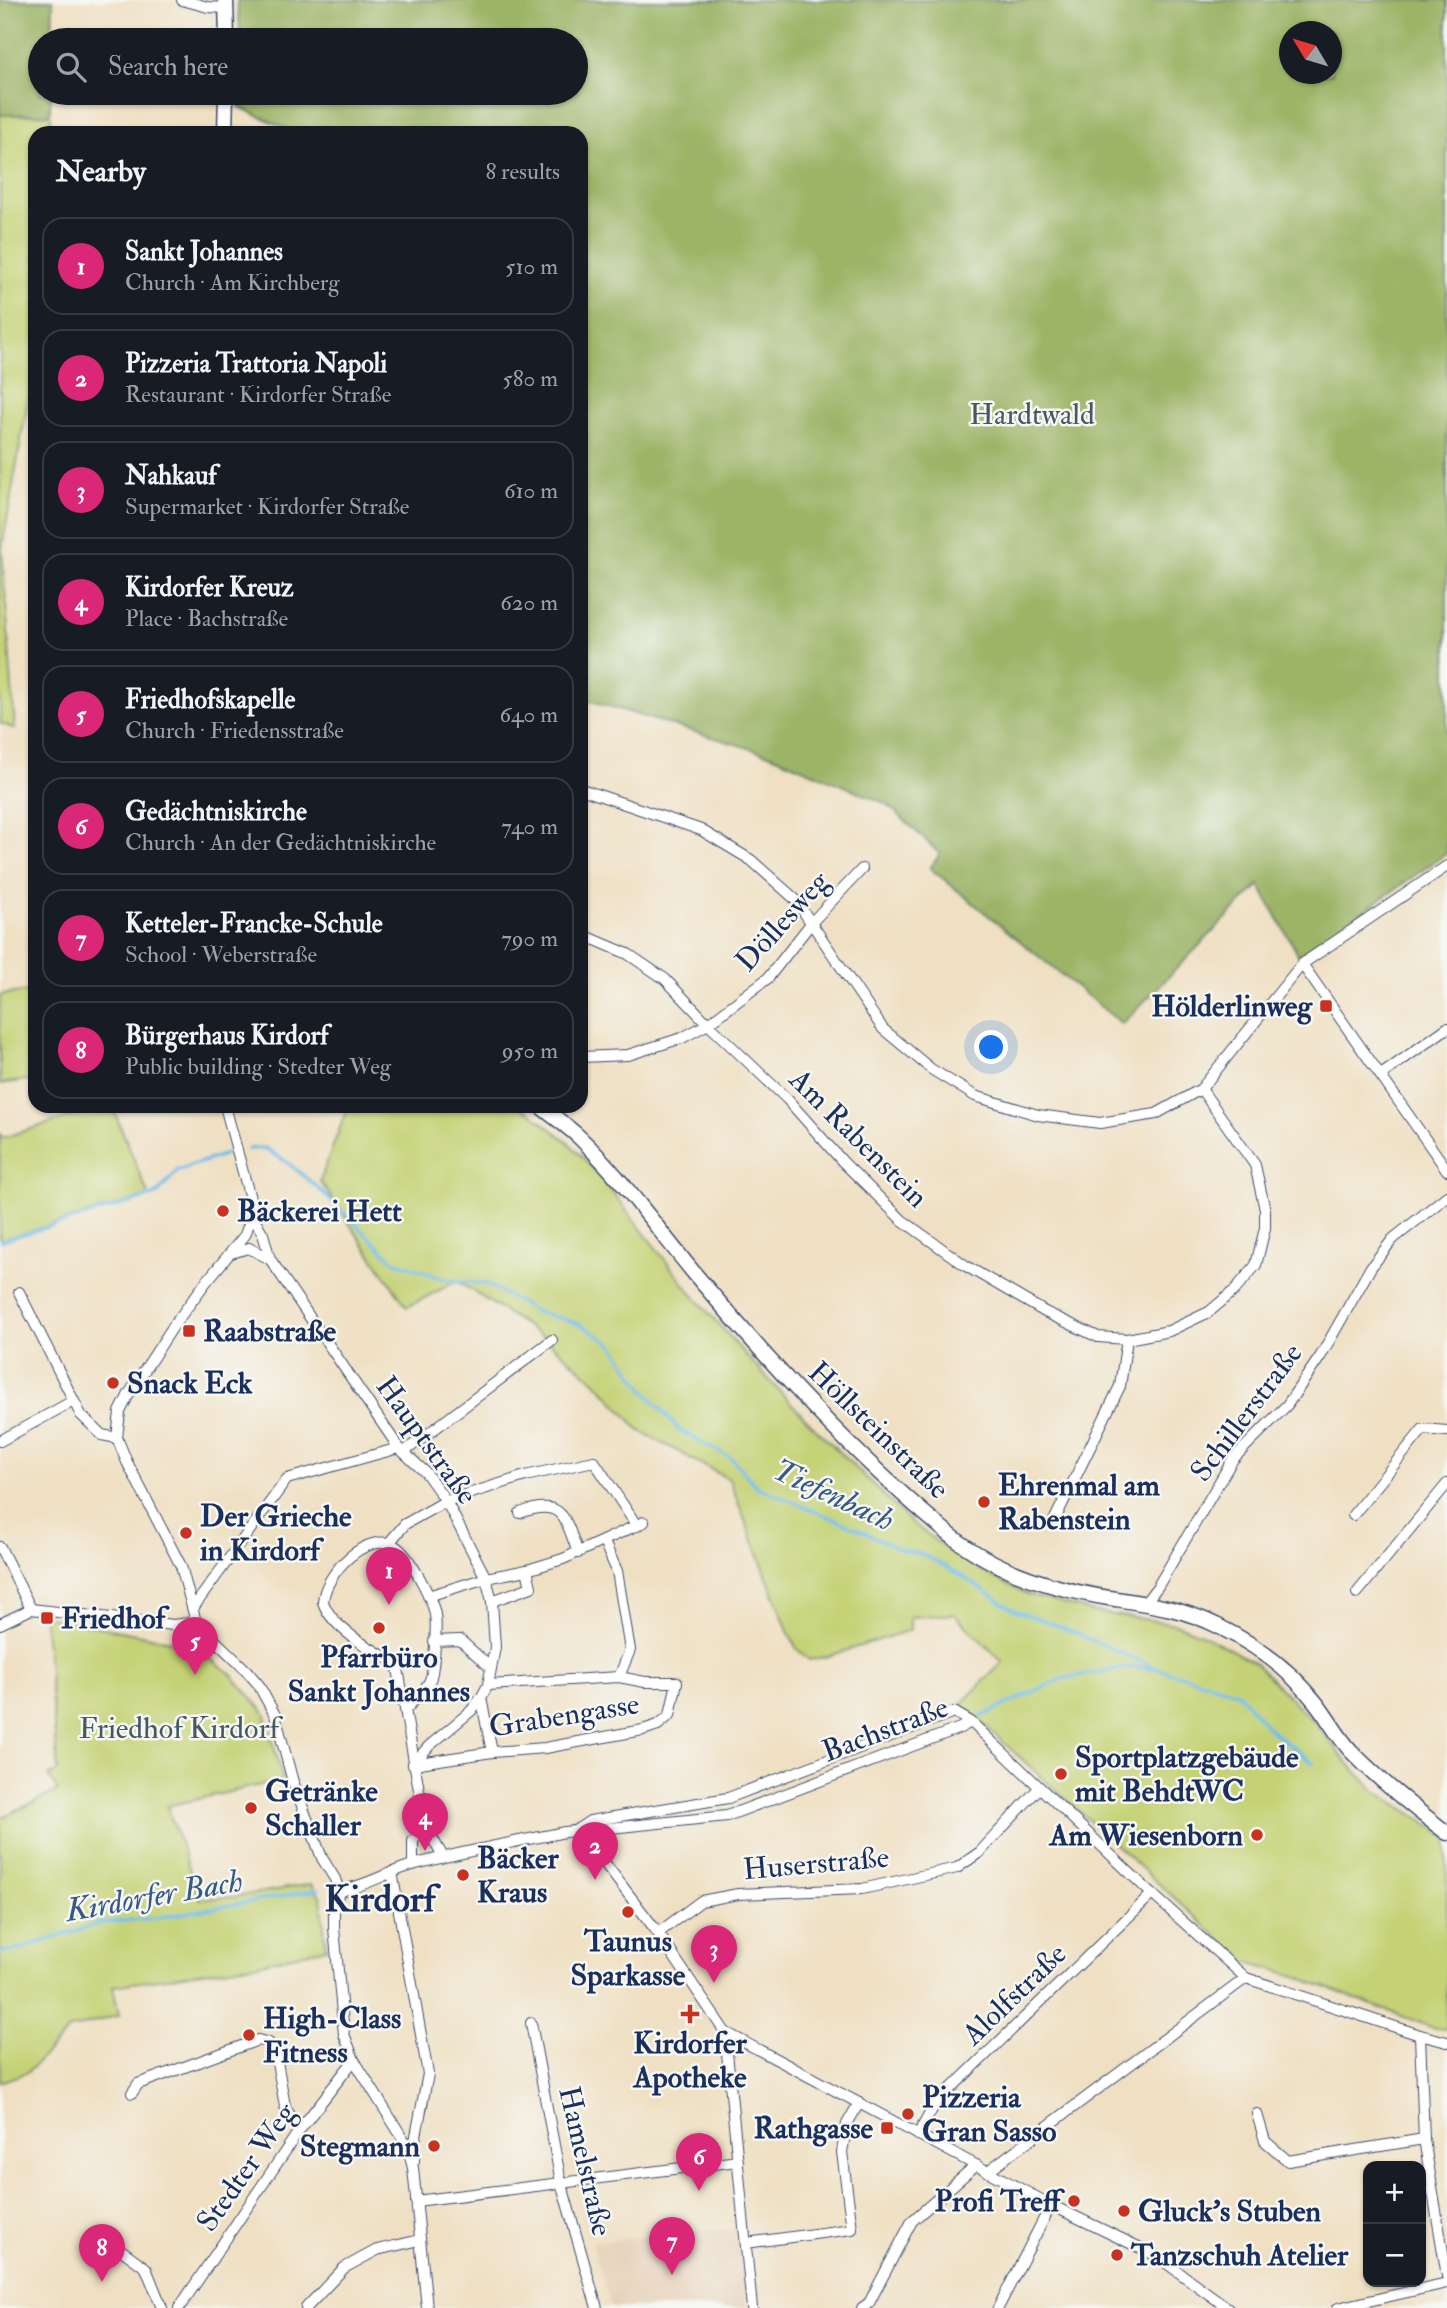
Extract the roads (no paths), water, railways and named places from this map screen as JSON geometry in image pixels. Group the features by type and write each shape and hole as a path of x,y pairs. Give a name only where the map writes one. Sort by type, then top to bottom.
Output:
{"street":[{"path":"182,0 208,7 226,4 227,28"},
{"path":"225,126 226,105"},
{"path":"588,791 701,830 751,860 795,899 883,1029 931,1069 975,1096 1038,1115 1100,1123 1156,1114 1200,1089 1302,964 1447,866"},
{"name":"Döllesweg","path":"588,1057 628,1055 682,1038 708,1024 768,978 812,922 862,869"},
{"name":"Am Rabenstein","path":"588,937 628,954 664,979 787,1099 843,1162 902,1220 965,1266 1045,1312 1098,1337 1127,1339 1169,1331 1209,1312 1235,1290 1256,1265 1265,1219 1255,1165 1200,1089"},
{"path":"1302,964 1447,1170"},
{"path":"1381,1075 1447,1028"},
{"path":"227,1113 248,1189 252,1215 246,1235 174,1325 129,1394 120,1412 117,1438 181,1566 196,1622 246,1670 275,1715 298,1794 322,1857 335,1879 339,1891 334,1912 334,1928 344,2034 354,2060 407,2145 413,2168 428,2308"},
{"name":"Höllsteinstraße","path":"549,1113 576,1135 614,1175 696,1274 815,1408 878,1470 952,1536 990,1560 1028,1577 1069,1590 1185,1611 1255,1647 1280,1665 1315,1702 1349,1749 1382,1781 1447,1833"},
{"name":"Schillerstraße","path":"1145,1603 1158,1586 1233,1460 1287,1405 1320,1357 1371,1267 1393,1239 1447,1196"},
{"name":"Hauptstraße","path":"252,1215 263,1234 270,1259 402,1450 426,1473 446,1501 486,1578 492,1601 495,1647 488,1685 471,1711 429,1746 413,1764"},
{"path":"231,1254 249,1248 270,1259"},
{"path":"19,1292 81,1415 102,1435 117,1438"},
{"path":"1053,1523 1120,1385 1127,1339"},
{"path":"193,1608 287,1479 402,1450 552,1340"},
{"path":"0,1441 73,1401"},
{"path":"1353,1515 1423,1429 1447,1431"},
{"path":"388,1544 405,1524 446,1501 525,1476 594,1461 641,1524 578,1553 527,1570 486,1578 428,1596"},
{"path":"1357,1593 1447,1484"},
{"path":"520,1513 535,1508 554,1508 560,1512 578,1553"},
{"path":"488,1685 619,1677 631,1650 617,1571 604,1542"},
{"path":"406,1709 430,1681 435,1614 412,1564 402,1551 388,1544 372,1546 359,1551 341,1564 326,1589 323,1602 335,1620 360,1642 397,1663 425,1825 443,1857"},
{"path":"0,1546 30,1609"},
{"path":"492,1601 531,1587 527,1570"},
{"path":"0,1624 30,1609 173,1625 196,1622"},
{"path":"435,1641 460,1640 491,1668"},
{"name":"Grabengasse","path":"413,1764 492,1752 545,1748 643,1730 670,1715 677,1682 645,1682 619,1677"},
{"path":"481,1698 492,1752"},
{"name":"Bachstraße","path":"575,1831 590,1821 728,1798 954,1712 971,1722"},
{"path":"971,1722 1152,1894 1246,1978 1447,2042"},
{"name":"Bachstraße","path":"339,1891 358,1888 392,1872 443,1857 575,1831 591,1833 610,1828 727,1816 971,1722"},
{"name":"Huserstraße","path":"658,1933 701,1901 738,1894 862,1889 957,1868 980,1852 1040,1788"},
{"name":"Höllsteinstraße","path":"1415,1807 1447,1823"},
{"path":"413,1865 413,1841 425,1825"},
{"path":"575,1831 594,1849 658,1933 725,2032 1051,2205 1155,2255 1228,2308"},
{"path":"392,1872 428,2074 415,2141 413,2168"},
{"name":"Alolfstraße","path":"918,2136 935,2104 1152,1894"},
{"path":"988,2171 1246,1978"},
{"name":"Hamelstraße","path":"531,2023 561,2182 597,2308"},
{"path":"725,2032 752,2308"},
{"path":"1420,2035 1424,2139 1447,2276"},
{"path":"132,2094 138,2084 258,2040 269,2043 275,2051 285,2106 301,2127"},
{"name":"Stedter Weg","path":"179,2308 301,2127 354,2060"},
{"path":"746,2243 852,2229 842,2152 847,2124 859,2103"},
{"path":"1257,2114 1265,2141 1288,2161 1424,2139"},
{"path":"416,2201 738,2161"},
{"path":"867,2306 912,2221 976,2165"},
{"path":"998,2308 1051,2205"},
{"path":"101,2235 146,2268 162,2308"},
{"path":"306,2308 344,2268 377,2250 420,2240"},
{"path":"1338,2308 1447,2283"}],"waterway":[{"name":"Tiefenbach","path":"248,1149 265,1148 288,1163 394,1261 447,1280 487,1284 534,1311 580,1324 613,1345 645,1391 679,1430 731,1458 757,1487 856,1528 901,1550 922,1554 959,1574 1012,1609 1156,1668"},
{"name":"Tiefenbach","path":"0,1241 156,1195 178,1170 226,1154"},
{"name":"Tiefenbach","path":"982,1716 1061,1679 1121,1668 1156,1668 1237,1692 1269,1729 1313,1763"},
{"name":"Kirdorfer Bach","path":"0,1953 101,1923 156,1918 318,1890"}],"place":[{"name":"Hölderlinweg","path":"1326,1006"},
{"name":"Bäckerei Hett","path":"223,1211"},
{"name":"Raabstraße","path":"189,1331"},
{"name":"Snack Eck","path":"113,1383"},
{"name":"Ehrenmal am Rabenstein","path":"984,1502"},
{"name":"Der Grieche in Kirdorf","path":"186,1533"},
{"name":"Sankt Johannes","path":"389,1605"},
{"name":"Friedhof","path":"47,1618"},
{"name":"Pfarrbüro Sankt Johannes","path":"379,1628"},
{"name":"Friedhofskapelle","path":"195,1675"},
{"name":"Sportplatzgebäude mit BehdtWC","path":"1061,1774"},
{"name":"Getränke Schaller","path":"251,1808"},
{"name":"Am Wiesenborn","path":"1257,1835"},
{"name":"Kirdorfer Kreuz","path":"425,1851"},
{"name":"Bäcker Kraus","path":"463,1875"},
{"name":"Pizzeria Trattoria Napoli","path":"595,1880"},
{"name":"Taunus Sparkasse","path":"628,1912"},
{"name":"Nahkauf","path":"714,1983"},
{"name":"Kirdorfer Apotheke","path":"690,2014"},
{"name":"High-Class Fitness","path":"249,2035"},
{"name":"Pizzeria Gran Sasso","path":"908,2114"},
{"name":"Rathgasse","path":"887,2128"},
{"name":"Stegmann","path":"434,2146"},
{"name":"Gedächtniskirche","path":"699,2191"},
{"name":"Profi Treff","path":"1074,2201"},
{"name":"Gluck's Stuben","path":"1124,2211"},
{"name":"Tanzschuh Atelier","path":"1117,2255"},
{"name":"Ketteler-Francke-Schule","path":"672,2275"},
{"name":"Bürgerhaus Kirdorf","path":"102,2282"}],"district":[{"name":"Kirdorf","path":"380,1898"}],"park label":[{"name":"Hardtwald","path":"1032,414"},
{"name":"Friedhof Kirdorf","path":"179,1728"}]}
